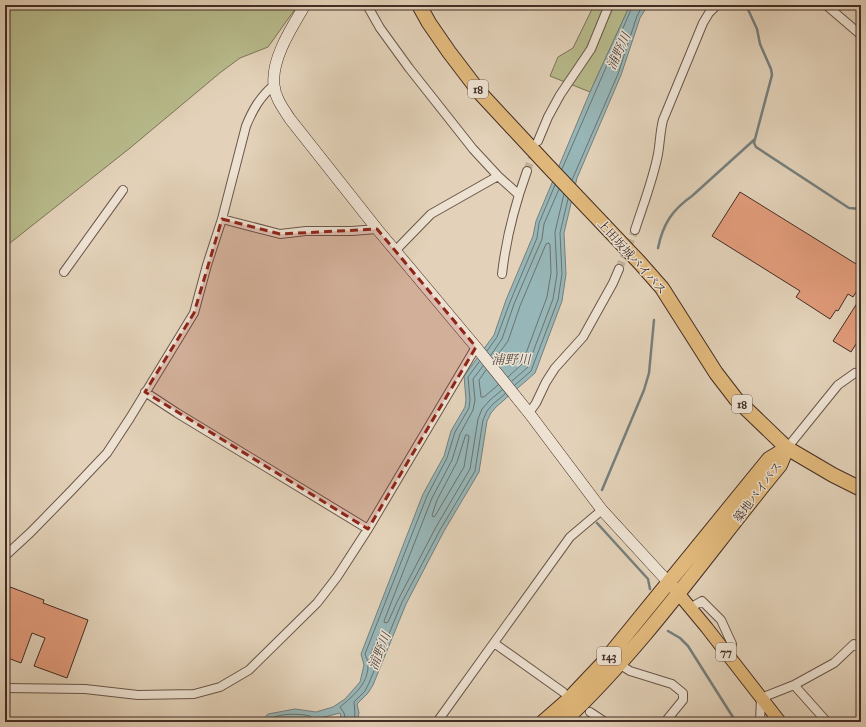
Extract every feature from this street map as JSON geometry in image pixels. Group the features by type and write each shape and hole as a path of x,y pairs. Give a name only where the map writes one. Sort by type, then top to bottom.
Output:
{"highway":[{"name":"上田坂城バイパス","path":"419,5 429,23 449,52 481,94 662,288 726,387 750,414 787,448 832,475 861,489"},
{"name":"築地バイパス","path":"563,722 619,664 769,459 787,448"},
{"name":"築地バイパス","path":"543,722 567,700 674,588"}],"main road":[{"name":"77","path":"674,588 780,722"}],"street":[{"path":"305,5 284,43 274,72 274,85 280,104 290,119 377,229 529,413 602,510 674,588"},
{"path":"367,5 380,28 409,68 473,149 498,176 518,194"},
{"path":"538,140 560,95 591,49 609,5"},
{"path":"635,230 653,175 663,120 703,23 717,5"},
{"path":"826,5 861,35"},
{"path":"5,556 31,532 98,464 130,418 194,313 207,265 222,219 246,126 251,113 262,96 274,85"},
{"path":"502,274 505,251 518,194 527,171"},
{"path":"395,251 431,214 498,176"},
{"path":"64,272 123,190"},
{"path":"222,219 280,234 306,231 352,231 377,229"},
{"path":"529,413 555,368 564,356 583,337 613,283 619,269"},
{"path":"5,688 85,689 138,695 194,694 220,687 249,670 316,603 337,577 368,529 477,349"},
{"path":"787,448 838,385 855,373 861,372"},
{"path":"146,392 177,413 368,529"},
{"path":"437,722 570,537 602,510"},
{"path":"494,643 563,692"},
{"path":"760,722 761,698 794,685 834,663 854,644 861,648"},
{"path":"619,664 630,671 672,684 683,693 683,700 665,722"},
{"path":"794,685 827,722"},
{"path":"590,712 605,722"}],"highlighted area":[{"path":"222,219 280,234 377,229 476,347 368,529 145,392 194,313"}],"green space":[{"path":"5,5 298,5 268,47 240,58 221,72 130,148 5,247"},
{"path":"594,5 630,5 590,92 550,76 558,57 573,48"}],"water":[{"name":"浦野川","path":"630,5 648,5 640,18 621,75 577,178 564,233 566,274 562,301 535,373 491,413 487,421 479,472 444,531 406,604 373,685 368,693 357,704 359,713 357,722 342,722 340,713 305,722 260,722 268,714 295,709 316,712 333,707 345,699 360,682 364,665 361,654 423,494 444,456 451,431 465,407 466,400 464,376 494,335 506,300 533,236 536,221 590,92"}],"building":[{"path":"740,192 861,267 861,284 853,297 848,294 838,311 836,310 830,319 796,297 800,291 712,236"},
{"path":"861,297 861,336 851,352 833,341"},
{"path":"5,585 44,600 43,603 88,620 67,678 34,666 45,638 32,633 21,663 5,657"}],"waterway":[{"path":"658,248 660,239 669,218 674,212 755,139 772,75 771,69 760,44 757,29 746,5"},
{"path":"755,139 754,143 756,147 849,208 861,209"},
{"path":"602,490 644,390 649,373 654,320"},
{"path":"597,523 648,579 650,589"},
{"path":"668,631 680,638 688,646 736,722"}],"tunnel":[{"path":"527,171 535,149"},
{"path":"619,269 635,230"}]}
